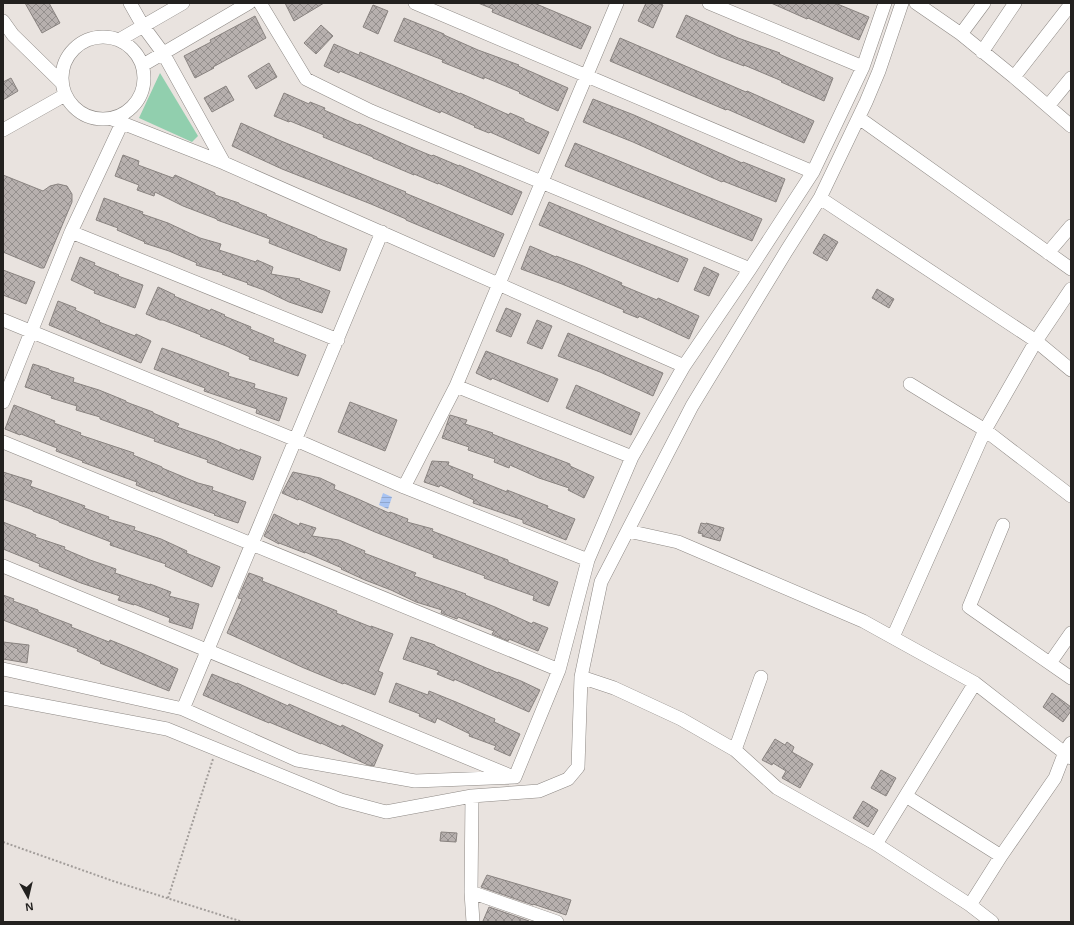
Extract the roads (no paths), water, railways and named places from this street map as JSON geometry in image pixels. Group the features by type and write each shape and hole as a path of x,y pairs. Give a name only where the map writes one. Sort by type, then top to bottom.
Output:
{"street":[{"path":"130,3 143,26 163,53 224,163"},
{"path":"119,40 184,3"},
{"path":"143,65 249,3"},
{"path":"260,3 306,79 371,111 750,270"},
{"path":"416,3 813,172"},
{"path":"404,487 456,386 617,3"},
{"path":"709,3 863,67"},
{"path":"515,777 559,670 588,560 632,457 684,366 750,270 813,172 863,67 885,3"},
{"path":"3,698 167,728 340,800 386,812 472,796 539,791 568,779 578,767 581,677 601,582 692,406 786,250 820,198 859,118 879,70 902,3"},
{"path":"916,3 961,34 1071,126"},
{"path":"961,34 984,3"},
{"path":"982,52 1015,3"},
{"path":"1014,77 1071,4"},
{"path":"3,21 13,35 61,82"},
{"path":"3,402 117,121 136,105 144,86 145,79 143,65 134,50 119,40 105,37 91,38 78,45 68,55 62,68 61,82 65,95 72,107 84,116 97,120 117,121 224,163 684,366"},
{"path":"1048,106 1071,78"},
{"path":"3,130 65,95"},
{"path":"859,118 1071,269"},
{"path":"820,198 1036,342 1071,370"},
{"path":"1048,253 1071,226"},
{"path":"71,232 338,340"},
{"path":"184,709 382,232"},
{"path":"893,638 985,430 1036,342 1071,289"},
{"path":"3,320 296,440 404,487 588,560"},
{"path":"910,384 985,430 1071,496"},
{"path":"456,386 632,457"},
{"path":"3,442 559,670"},
{"path":"1003,525 969,607 1071,678"},
{"path":"628,531 678,542 863,621 975,683 1069,751 1055,778 1001,856 970,905"},
{"path":"3,566 515,777"},
{"path":"1050,663 1071,633"},
{"path":"3,669 184,709 297,760 415,781 515,777"},
{"path":"581,677 614,688 681,719 735,750 777,788 876,844 970,905 992,922"},
{"path":"735,750 761,677"},
{"path":"876,844 975,683"},
{"path":"472,796 471,892 473,922"},
{"path":"906,796 1001,856"},
{"path":"471,892 557,922"}],"water":[{"path":"383,493 392,497 388,509 379,505"}]}
